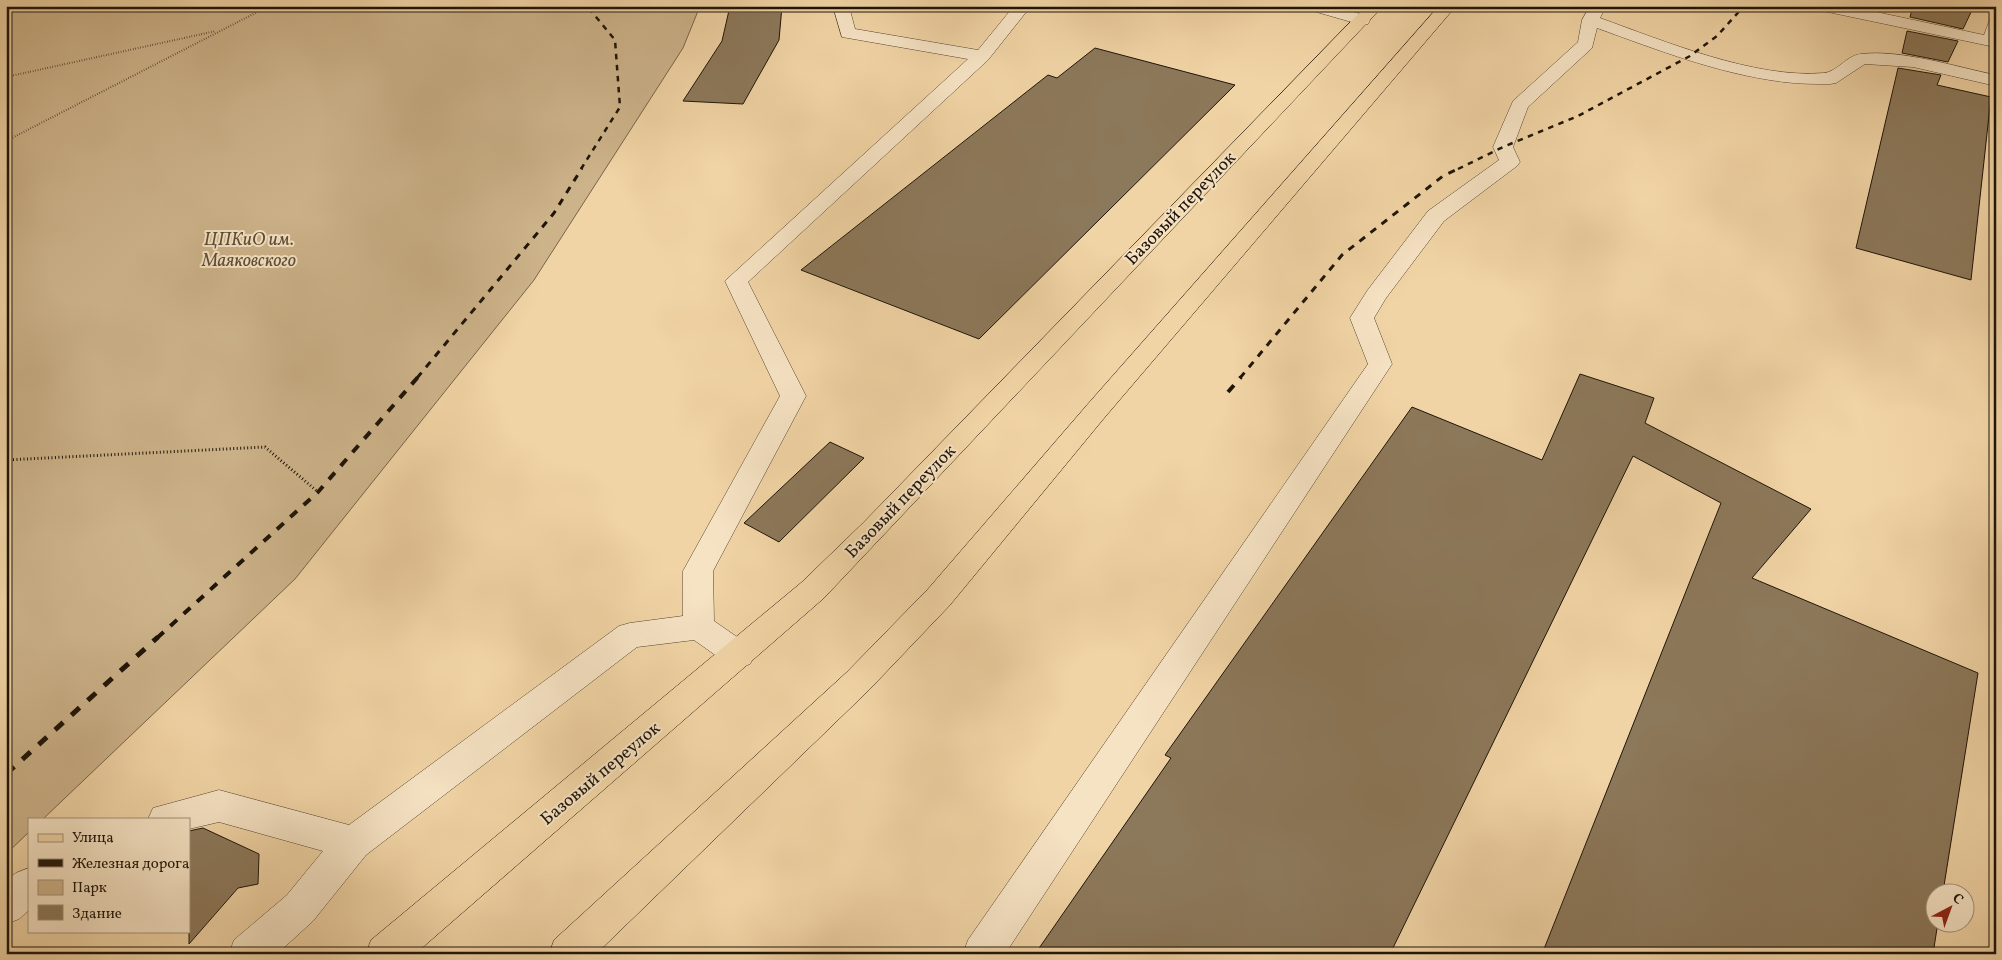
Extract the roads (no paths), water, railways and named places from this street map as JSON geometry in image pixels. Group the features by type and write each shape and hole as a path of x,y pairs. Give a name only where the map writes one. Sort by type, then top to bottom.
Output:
{"main road":[{"path":"568,954 858,681 939,597 1096,411 1448,6"},
{"name":"Базовый переулок","path":"385,954 739,655 813,590 873,530 1085,306 1369,13"}],"street":[{"path":"841,6 848,33 982,56"},
{"path":"698,627 698,571 793,396 736,281 982,56 1024,6"},
{"path":"1312,6 1369,13"},
{"path":"1823,6 1884,12 1990,41 1996,23"},
{"path":"982,954 1380,364 1362,318 1375,296 1436,216 1510,162 1503,147 1520,105 1586,44 1594,13 1690,56 1741,69 1784,77 1830,79 1861,59 1913,62 1996,81"},
{"path":"248,954 300,908 353,843 630,635 698,627 739,655"},
{"path":"170,818 219,806 353,843"},
{"path":"6,906 28,886"}],"railway":[{"path":"581,169 620,107 615,40 587,6"},
{"path":"1458,169 1503,147 1578,116 1690,56 1717,36 1744,6"},
{"path":"417,378 554,213 582,168"},
{"path":"1240,378 1342,255 1443,176 1460,168"},
{"path":"157,638 318,492 418,377"},
{"path":"1228,392 1241,377"},
{"path":"6,774 158,637"}],"park label":[{"name":"ЦПКиО им. Маяковского","path":"249,249"}]}
